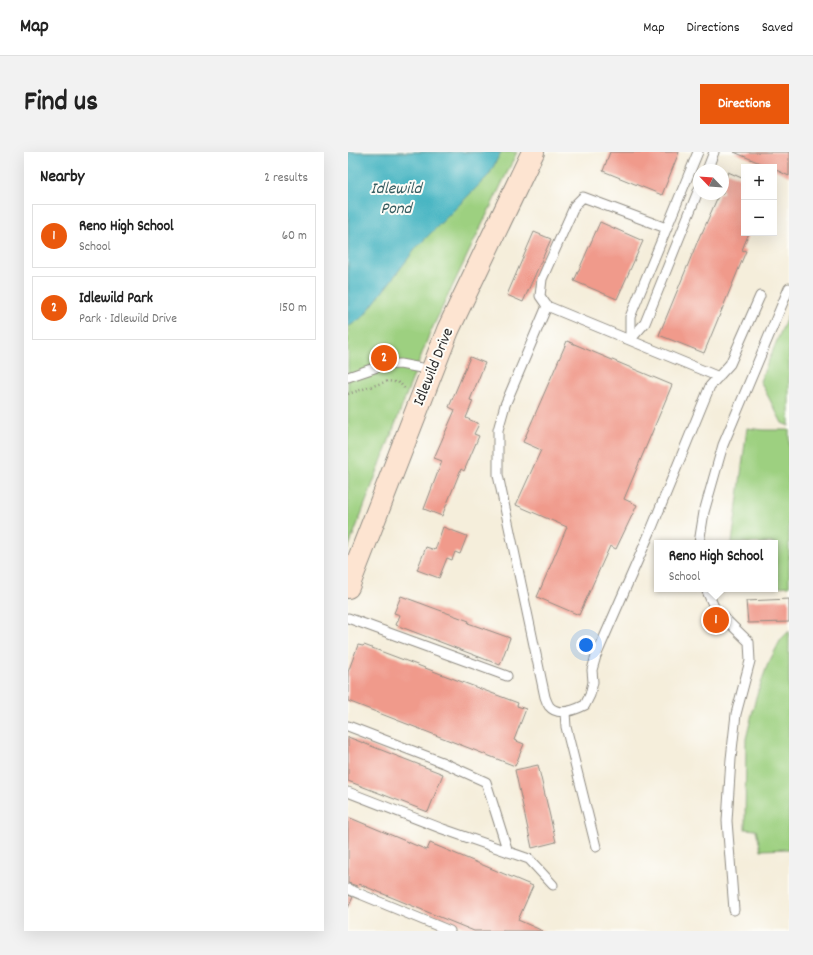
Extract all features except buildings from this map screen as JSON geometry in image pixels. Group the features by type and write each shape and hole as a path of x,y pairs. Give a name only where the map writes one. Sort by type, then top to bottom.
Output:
{"street":[{"name":"Idlewild Drive","path":"348,587 432,370 460,304 533,152"}],"lane":[{"path":"630,340 630,317 698,152"},
{"path":"709,164 714,152"},
{"path":"666,228 583,198 575,205 542,279 540,296 547,306 719,377"},
{"path":"630,340 645,323 695,200"},
{"path":"699,540 704,512 723,445 789,288"},
{"path":"547,306 505,405 498,430 498,475 545,697 550,707 561,712 565,712 574,711 585,705 590,695 593,682 592,670 596,656 654,523 710,386 730,364 760,296"},
{"path":"348,377 383,365 400,364 432,370"},
{"path":"707,592 715,609 749,642 750,661 736,714 731,759 728,814 734,910"},
{"path":"348,618 507,676"},
{"path":"565,712 566,727 596,847"},
{"path":"348,726 444,763 486,782 508,852"},
{"path":"348,792 443,829 529,859 553,885"},
{"path":"348,889 450,931"}],"path":[{"path":"348,394 388,381 400,383 404,388 404,394"}],"green space":[{"path":"348,152 517,152 429,335 348,549"},
{"path":"789,312 789,426 782,423 760,381"},
{"path":"747,428 789,430 789,586 778,587 778,540 732,540"},
{"path":"789,631 789,849 761,850 756,830 745,829 746,739 756,697 767,666 781,639"}],"water":[{"name":"Idlewild Pond","path":"348,152 501,152 489,175 417,247 363,317 348,327"}],"place":[{"name":"Idlewild Park","path":"384,358"},
{"name":"Reno High School","path":"716,620"}]}
